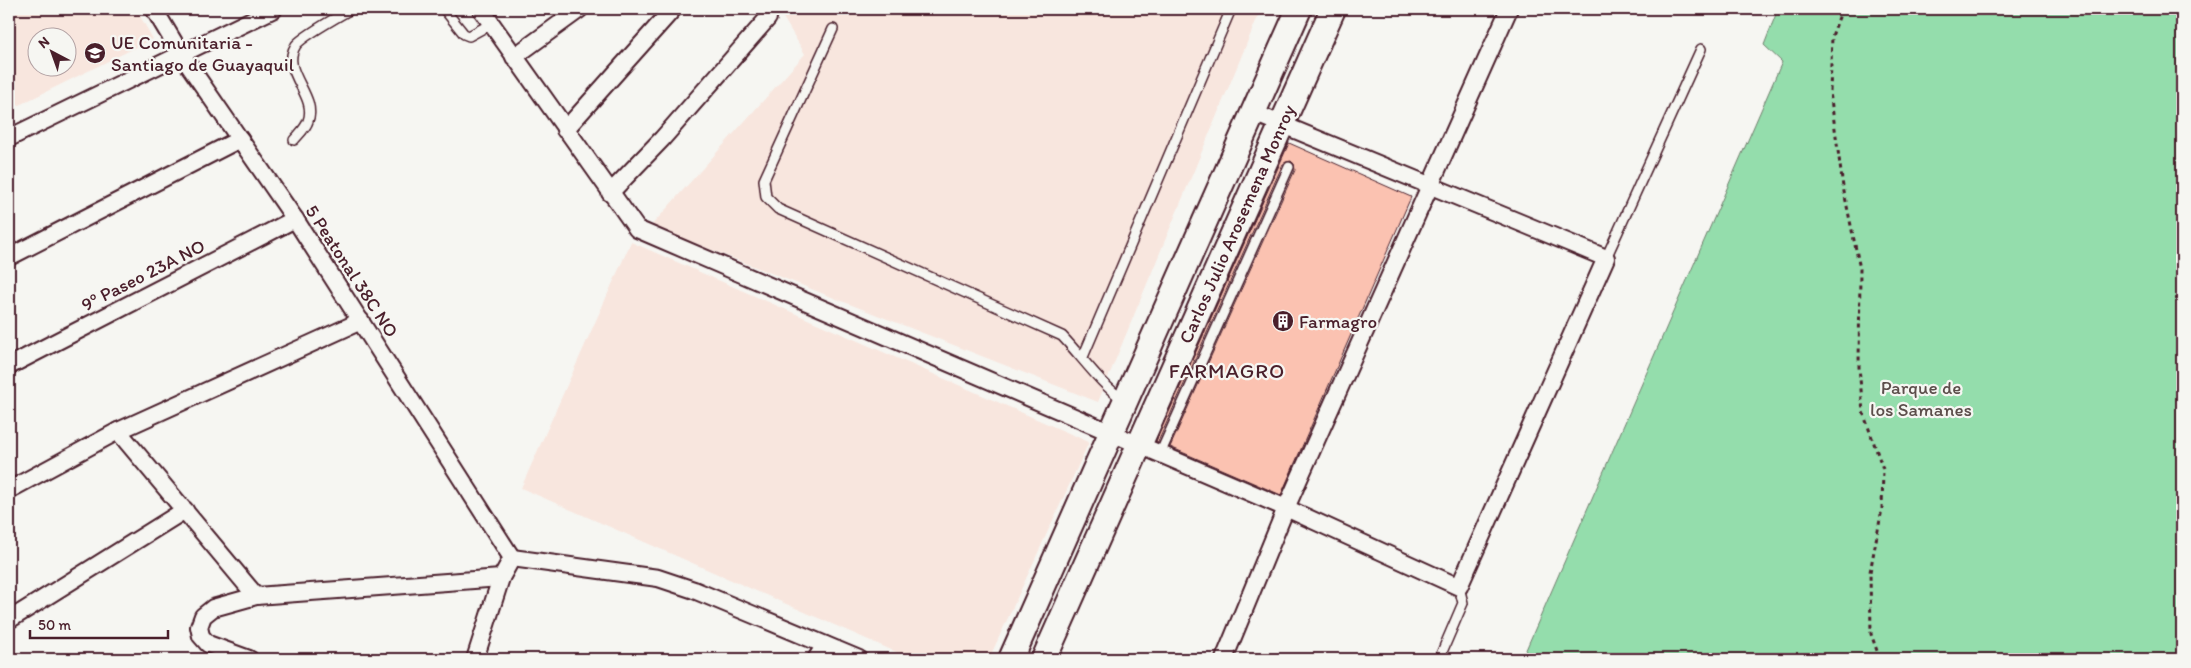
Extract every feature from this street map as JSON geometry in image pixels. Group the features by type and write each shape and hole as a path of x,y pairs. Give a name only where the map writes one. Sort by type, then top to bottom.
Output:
{"main road":[{"name":"Carlos Julio Arosemena Monroy","path":"1011,659 1299,9"},
{"name":"Carlos Julio Arosemena Monroy","path":"1044,659 1149,450 1282,124 1333,9"}],"street":[{"name":"5 Peatonal 38C NO","path":"154,9 181,54 295,219 512,558"},
{"path":"9,138 274,9"},
{"path":"481,9 637,229 1286,508 1459,587 1606,258 1429,187 1254,113"},
{"path":"514,57 580,9"},
{"path":"565,130 673,9"},
{"path":"1224,659 1286,508 1509,9"},
{"path":"610,193 662,139 768,18"},
{"path":"9,257 240,139"},
{"name":"9º Paseo 23A NO","path":"9,366 295,219"},
{"path":"9,490 118,431 361,321"},
{"path":"118,431 256,596"},
{"path":"9,620 185,510"},
{"path":"475,659 501,578 512,558 658,578 694,590 859,659"},
{"path":"249,659 208,644 201,636 199,627 203,616 213,608 256,596 501,578"},
{"path":"816,659 825,645"}],"lane":[{"path":"294,140 308,123 310,112 309,103 294,71 291,56 297,44 350,9"},
{"path":"444,9 464,34 469,36 491,24"},
{"path":"1083,358 1231,9"},
{"path":"833,29 764,180 766,197 778,209 1062,336 1109,390 1125,401"},
{"path":"1606,258 1701,49"},
{"path":"1149,450 1289,167"},
{"path":"1439,659 1463,604 1459,587"}],"path":[{"path":"1842,9 1832,36 1830,92 1842,187 1860,269 1859,367 1863,412 1883,469 1882,509 1870,572 1871,634 1880,659"}],"shaded area":[{"name":"UE Comunitaria - Santiago de Guayaquil","path":"9,9 136,9 153,39 78,76 78,28 28,28 28,78 74,78 9,110"},
{"path":"778,9 1261,9 1098,402 651,226 805,54"},
{"path":"631,242 1089,442 989,659 912,659 521,488"}],"green space":[{"name":"Parque de los Samanes","path":"1778,9 2182,9 2182,659 1522,659 1782,62 1764,45"}],"building":[{"name":"Farmagro","path":"1289,143 1411,197 1281,495 1170,447 1295,170 1294,164 1291,161 1283,164 1158,442 1156,441"}],"place":[{"name":"UE Comunitaria - Santiago de Guayaquil","path":"95,53"},
{"name":"Farmagro","path":"1283,321"}],"district":[{"name":"FARMAGRO","path":"1227,370"}]}
